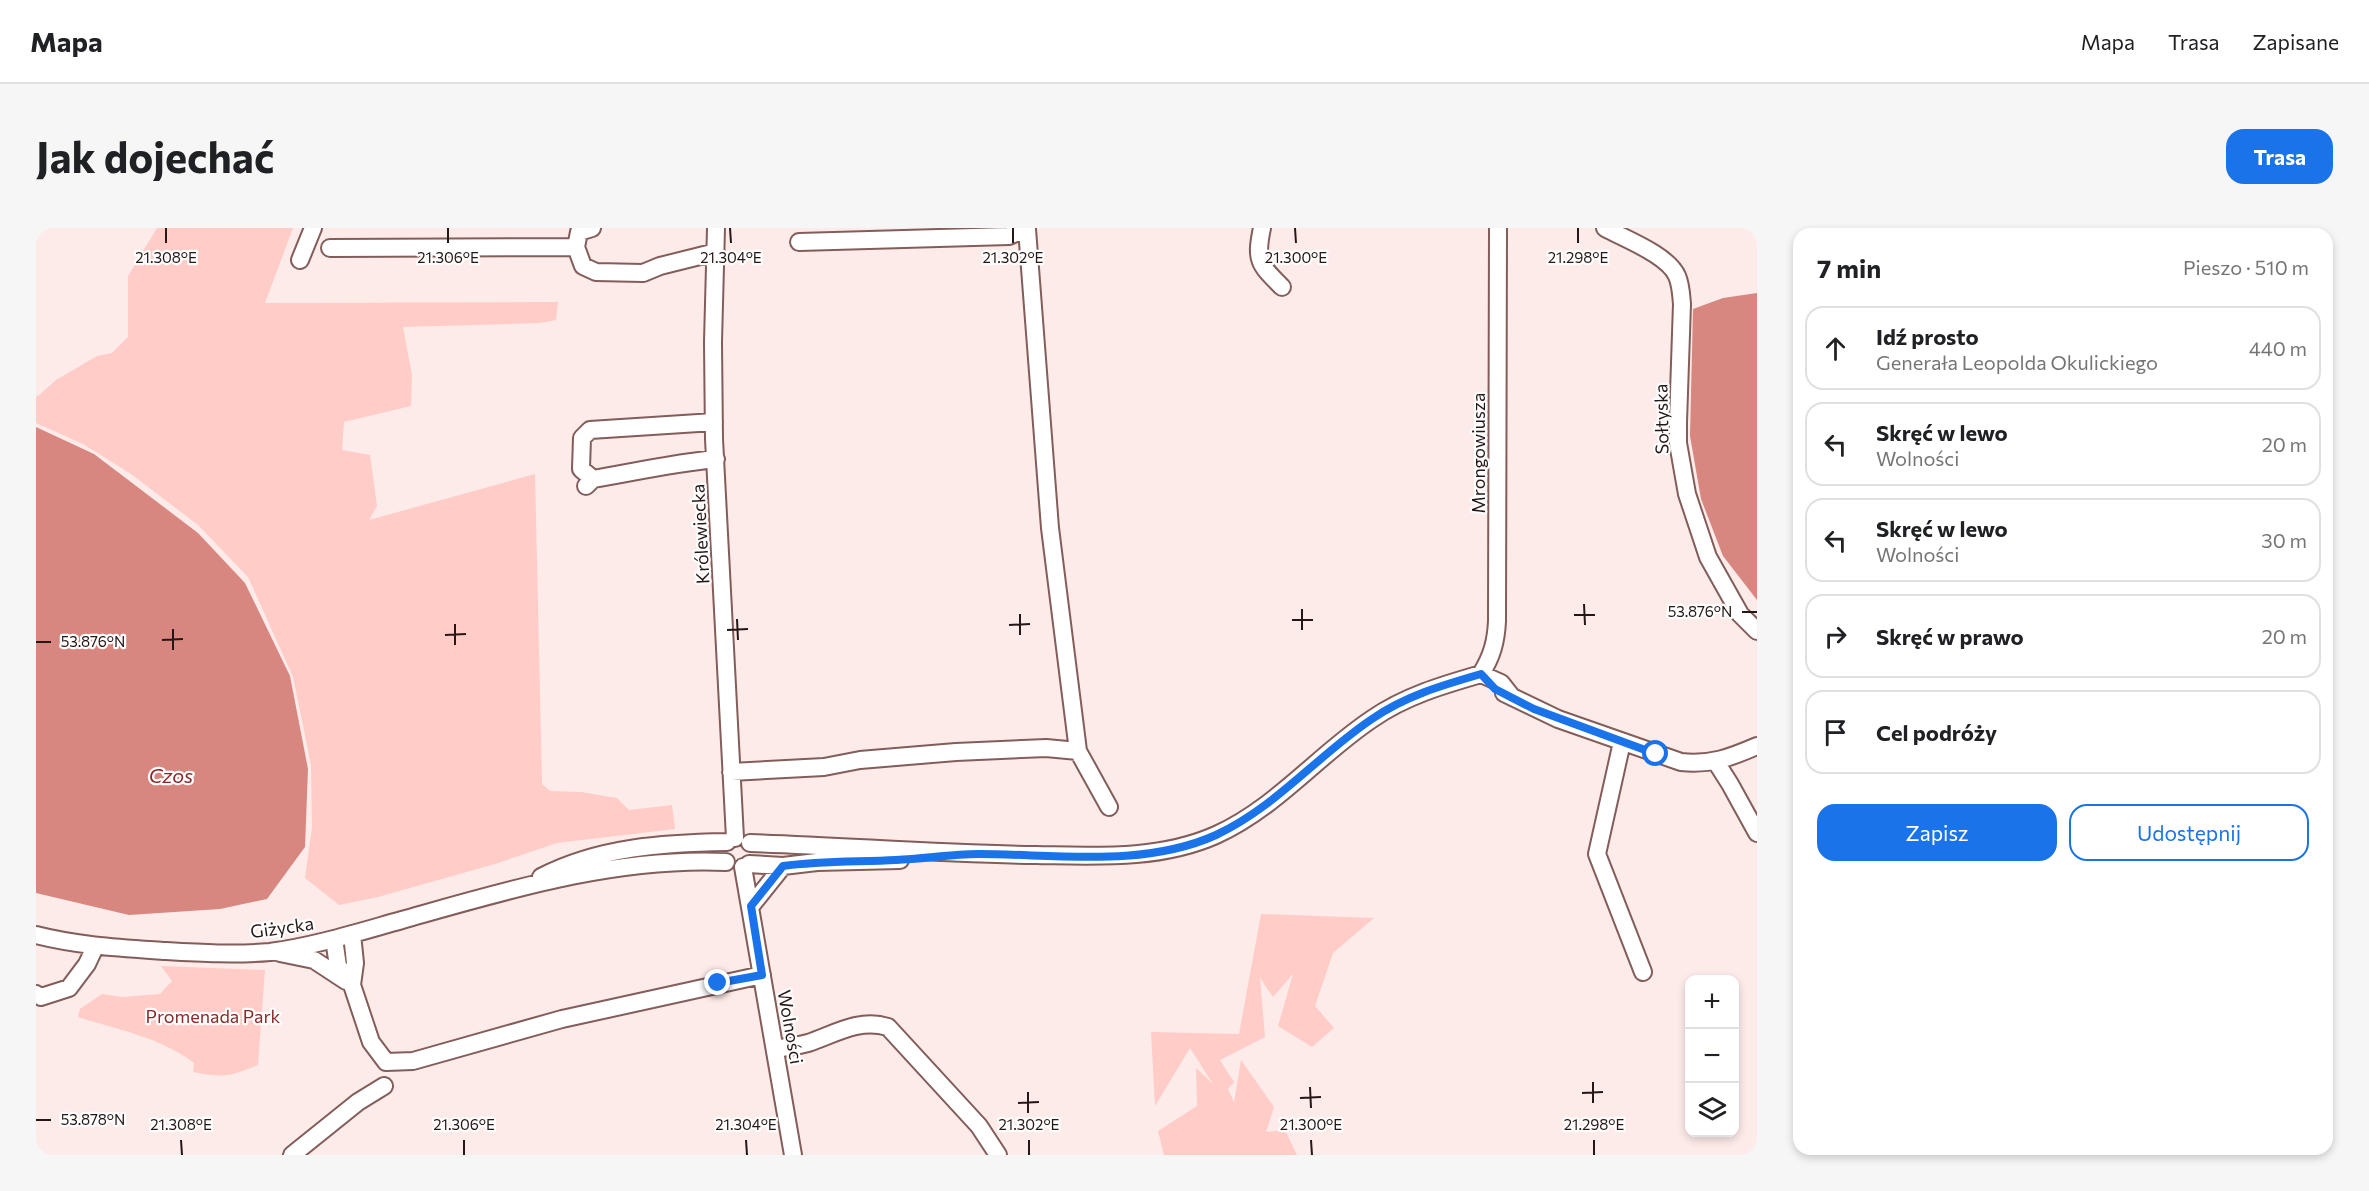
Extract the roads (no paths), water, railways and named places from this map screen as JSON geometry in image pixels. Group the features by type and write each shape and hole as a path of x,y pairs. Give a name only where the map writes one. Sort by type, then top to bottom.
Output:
{"street":[{"path":"300,260 313,228"},
{"path":"592,228 579,232 576,247 583,266 596,272 643,273 691,257 716,252"},
{"name":"Królewiecka","path":"716,228 713,342 714,422 733,838"},
{"path":"799,242 851,235 1009,236 1027,228 1050,528 1078,751 1109,807"},
{"path":"1262,228 1257,251 1265,271 1282,287"},
{"name":"Mrongowiusza","path":"1481,674 1491,658 1496,641 1497,621 1498,228"},
{"name":"Sołtyska","path":"1605,228 1668,263 1681,287 1678,443 1687,494 1708,557 1740,614 1757,631"},
{"path":"330,248 576,247"},
{"path":"714,422 590,430 582,438 581,469 590,483 678,463 716,459"},
{"path":"975,854 1120,855 1163,850 1215,835 1266,805 1373,718 1414,696 1481,674 1501,683 1512,697 1534,709 1681,762 1700,764 1716,762 1757,746"},
{"path":"1622,742 1597,854 1643,972"},
{"path":"731,772 824,767 860,760 956,752 1046,748 1078,751"},
{"path":"1716,762 1757,832"},
{"path":"726,862 723,854 733,838"},
{"name":"Giżycka","path":"527,885 561,867 624,849 733,838 975,854"},
{"name":"Wolności","path":"733,838 754,856 746,865 751,906 793,1155"},
{"name":"Giżycka","path":"36,935 95,947 212,953 271,951 334,939 527,885 648,863 726,862 734,867 783,866 817,862 898,860 975,854"},
{"path":"751,906 783,866"},
{"path":"352,934 355,963 352,984"},
{"path":"334,939 338,966 352,984 371,1042 386,1062 413,1061 562,1019 762,975"},
{"path":"36,994 41,997 69,988 87,964 95,947"},
{"path":"271,951 314,960 352,984"},
{"path":"775,1049 806,1044 848,1028 874,1023 888,1027 979,1126 998,1155"},
{"path":"292,1155 358,1102 384,1086"}],"water":[{"path":"1757,293 1757,600 1723,556 1701,499 1690,436 1693,309 1723,298"},
{"name":"Czos","path":"36,427 94,454 198,533 245,583 290,676 308,769 305,847 267,899 220,909 129,915 36,893"}],"park label":[{"name":"Promenada Park","path":"213,1016"}]}
